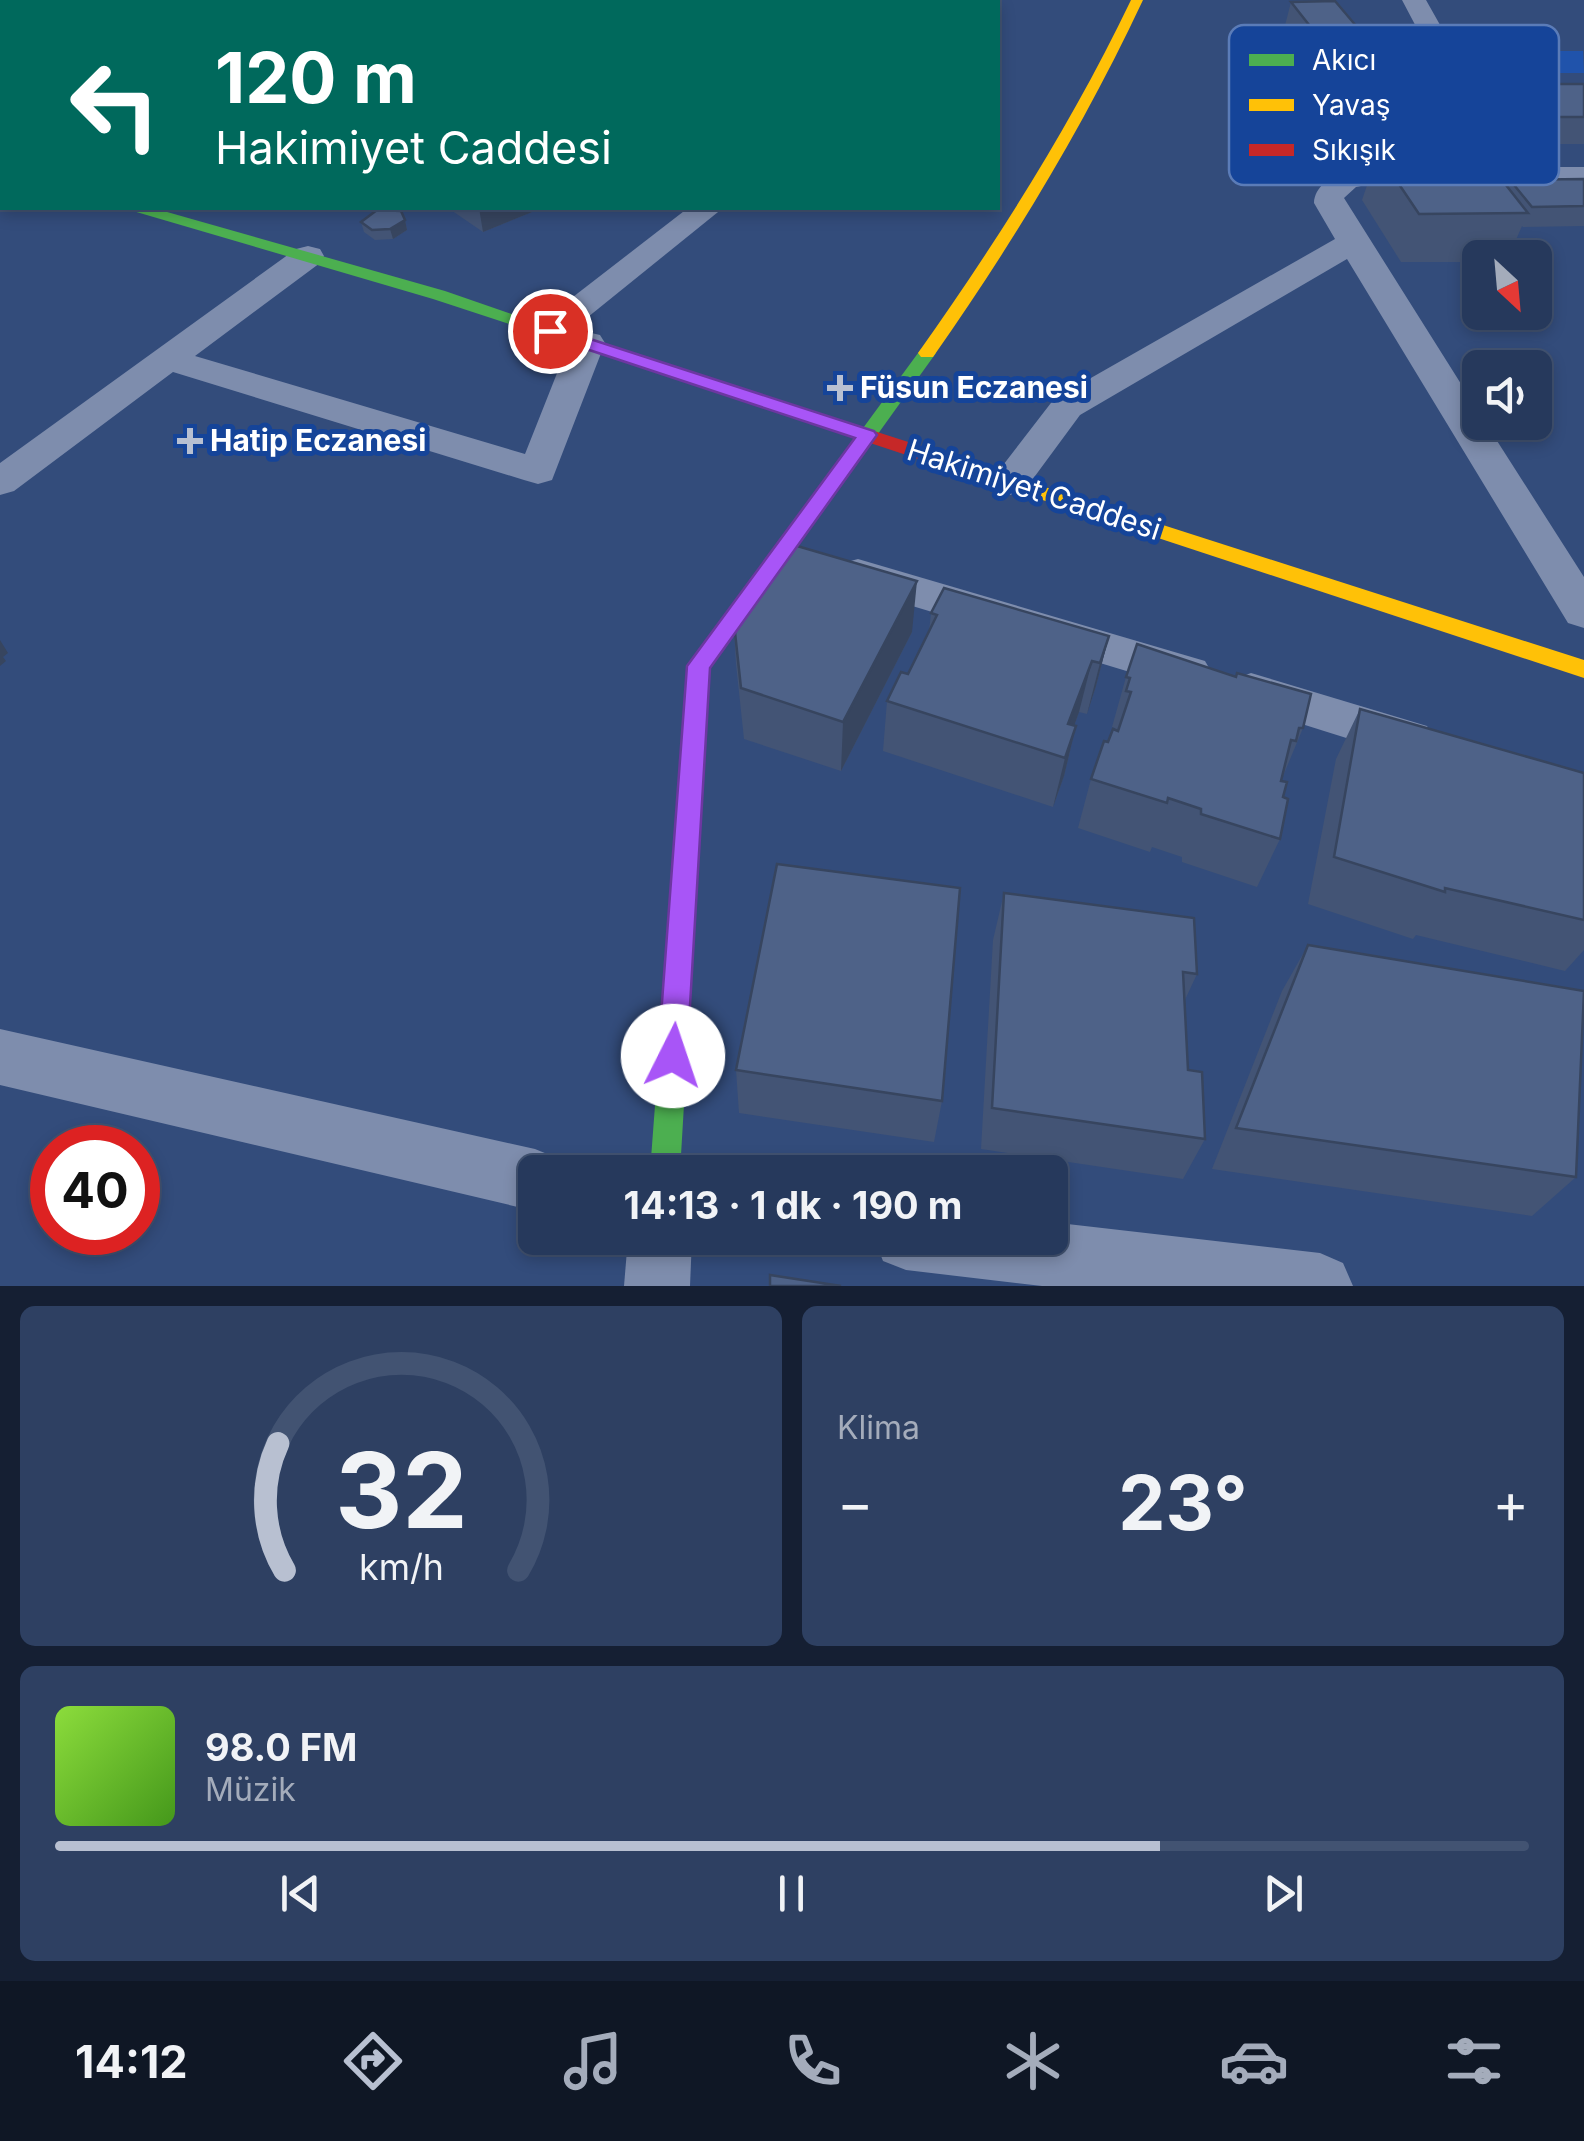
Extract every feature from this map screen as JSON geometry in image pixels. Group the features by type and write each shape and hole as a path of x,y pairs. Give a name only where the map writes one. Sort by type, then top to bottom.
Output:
{"street":[{"path":"666,1155 699,666 963,303 1104,73 1137,0"},
{"path":"1414,0 1428,25"},
{"path":"1339,185 1332,190 1329,203 1584,612"},
{"name":"Hakimiyet Caddesi","path":"159,210 550,331 1584,669"},
{"path":"550,331 703,210"},
{"path":"1010,482 1066,406 1354,242"},
{"path":"0,482 308,256"},
{"path":"168,359 538,470 587,344"},
{"path":"783,551 1450,752"},
{"path":"0,1057 518,1176"},
{"path":"657,1286 659,1255"},
{"path":"1053,1255 1320,1286"}],"shaded area":[{"path":"1559,51 1583,51 1584,73 1559,73"}],"building":[{"path":"1335,1 1355,25 1309,25 1291,2"},
{"path":"1559,84 1584,84 1584,117 1559,117"},
{"path":"1559,179 1584,179 1584,206 1532,207 1514,185 1559,185"},
{"path":"1400,185 1506,185 1528,213 1419,214"},
{"path":"377,210 401,211 405,220 390,229 372,230 361,222"},
{"path":"780,541 917,581 843,722 741,688 733,614"},
{"path":"944,588 1109,636 1100,663 1092,661 1068,724 1076,726 1065,758 887,701 901,672 908,674 937,615 931,613"},
{"path":"1137,644 1236,677 1237,673 1311,694 1303,728 1299,728 1296,741 1291,740 1281,781 1287,782 1283,797 1288,799 1280,839 1201,814 1201,809 1168,798 1167,803 1091,779 1104,741 1108,742 1113,729 1118,731 1131,692 1126,691 1130,678 1126,677"},
{"path":"1360,709 1584,773 1584,920 1445,888 1445,892 1334,857"},
{"path":"777,864 960,888 942,1101 736,1070"},
{"path":"1004,893 1194,918 1197,974 1183,972 1188,1070 1202,1072 1205,1139 992,1108"},
{"path":"1308,945 1584,991 1576,1177 1236,1128"},
{"path":"770,1275 841,1286 770,1286"}],"traffic: fast":[{"path":"145,210 439,295 619,354"},
{"path":"666,1155 699,667 927,353"}],"traffic: slow":[{"path":"927,353 1041,181 1092,92 1137,0"},
{"path":"1004,480 1584,669"}],"traffic: jam":[{"path":"619,354 1004,480"}],"place":[{"name":"Füsun Eczanesi","path":"840,388"},
{"name":"Hatip Eczanesi","path":"190,441"}],"route":[{"path":"550,331 867,435 699,666 673,1056"}]}
